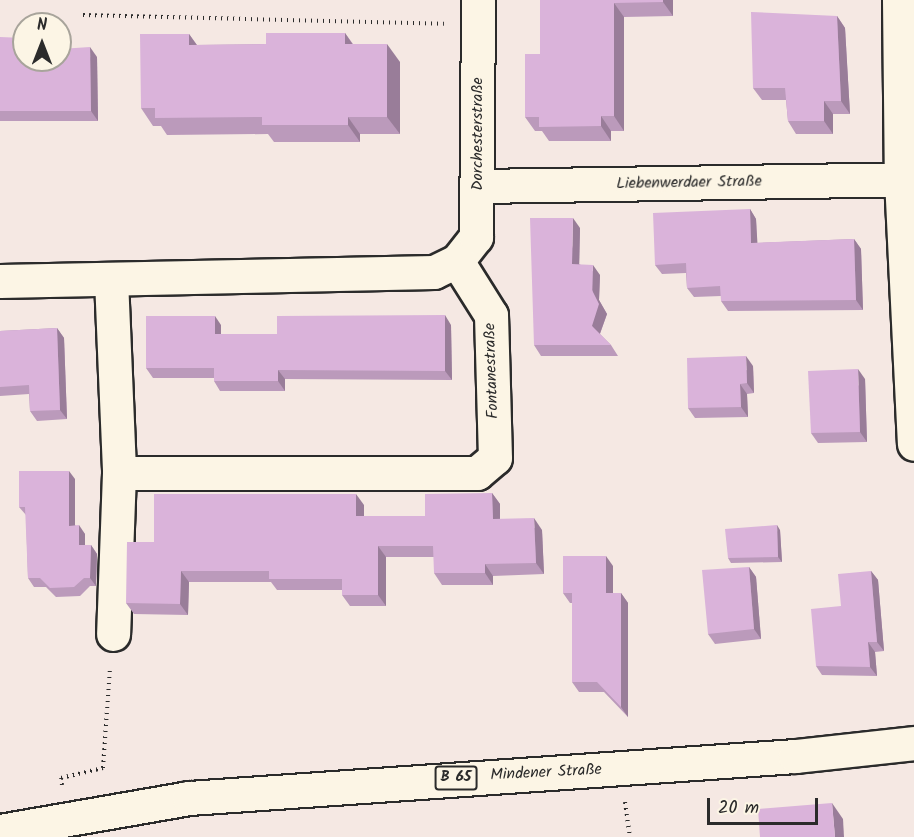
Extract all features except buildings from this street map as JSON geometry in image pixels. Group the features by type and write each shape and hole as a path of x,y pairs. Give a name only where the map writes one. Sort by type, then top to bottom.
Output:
{"street":[{"path":"899,0 907,179 914,444"},
{"name":"Dorchesterstraße","path":"457,261 476,237 478,13"},
{"name":"Liebenwerdaer Straße","path":"478,186 907,179"},
{"path":"0,281 434,273 457,261"},
{"name":"Fontanestraße","path":"119,473 477,473 495,458 491,315 457,261"},
{"path":"111,279 119,473 112,634"},
{"name":"Mindener Straße","path":"0,831 189,798 318,786 783,757 914,743"}],"path":[{"path":"83,15 478,13"},
{"path":"65,818 61,778 103,768 112,634"}]}
